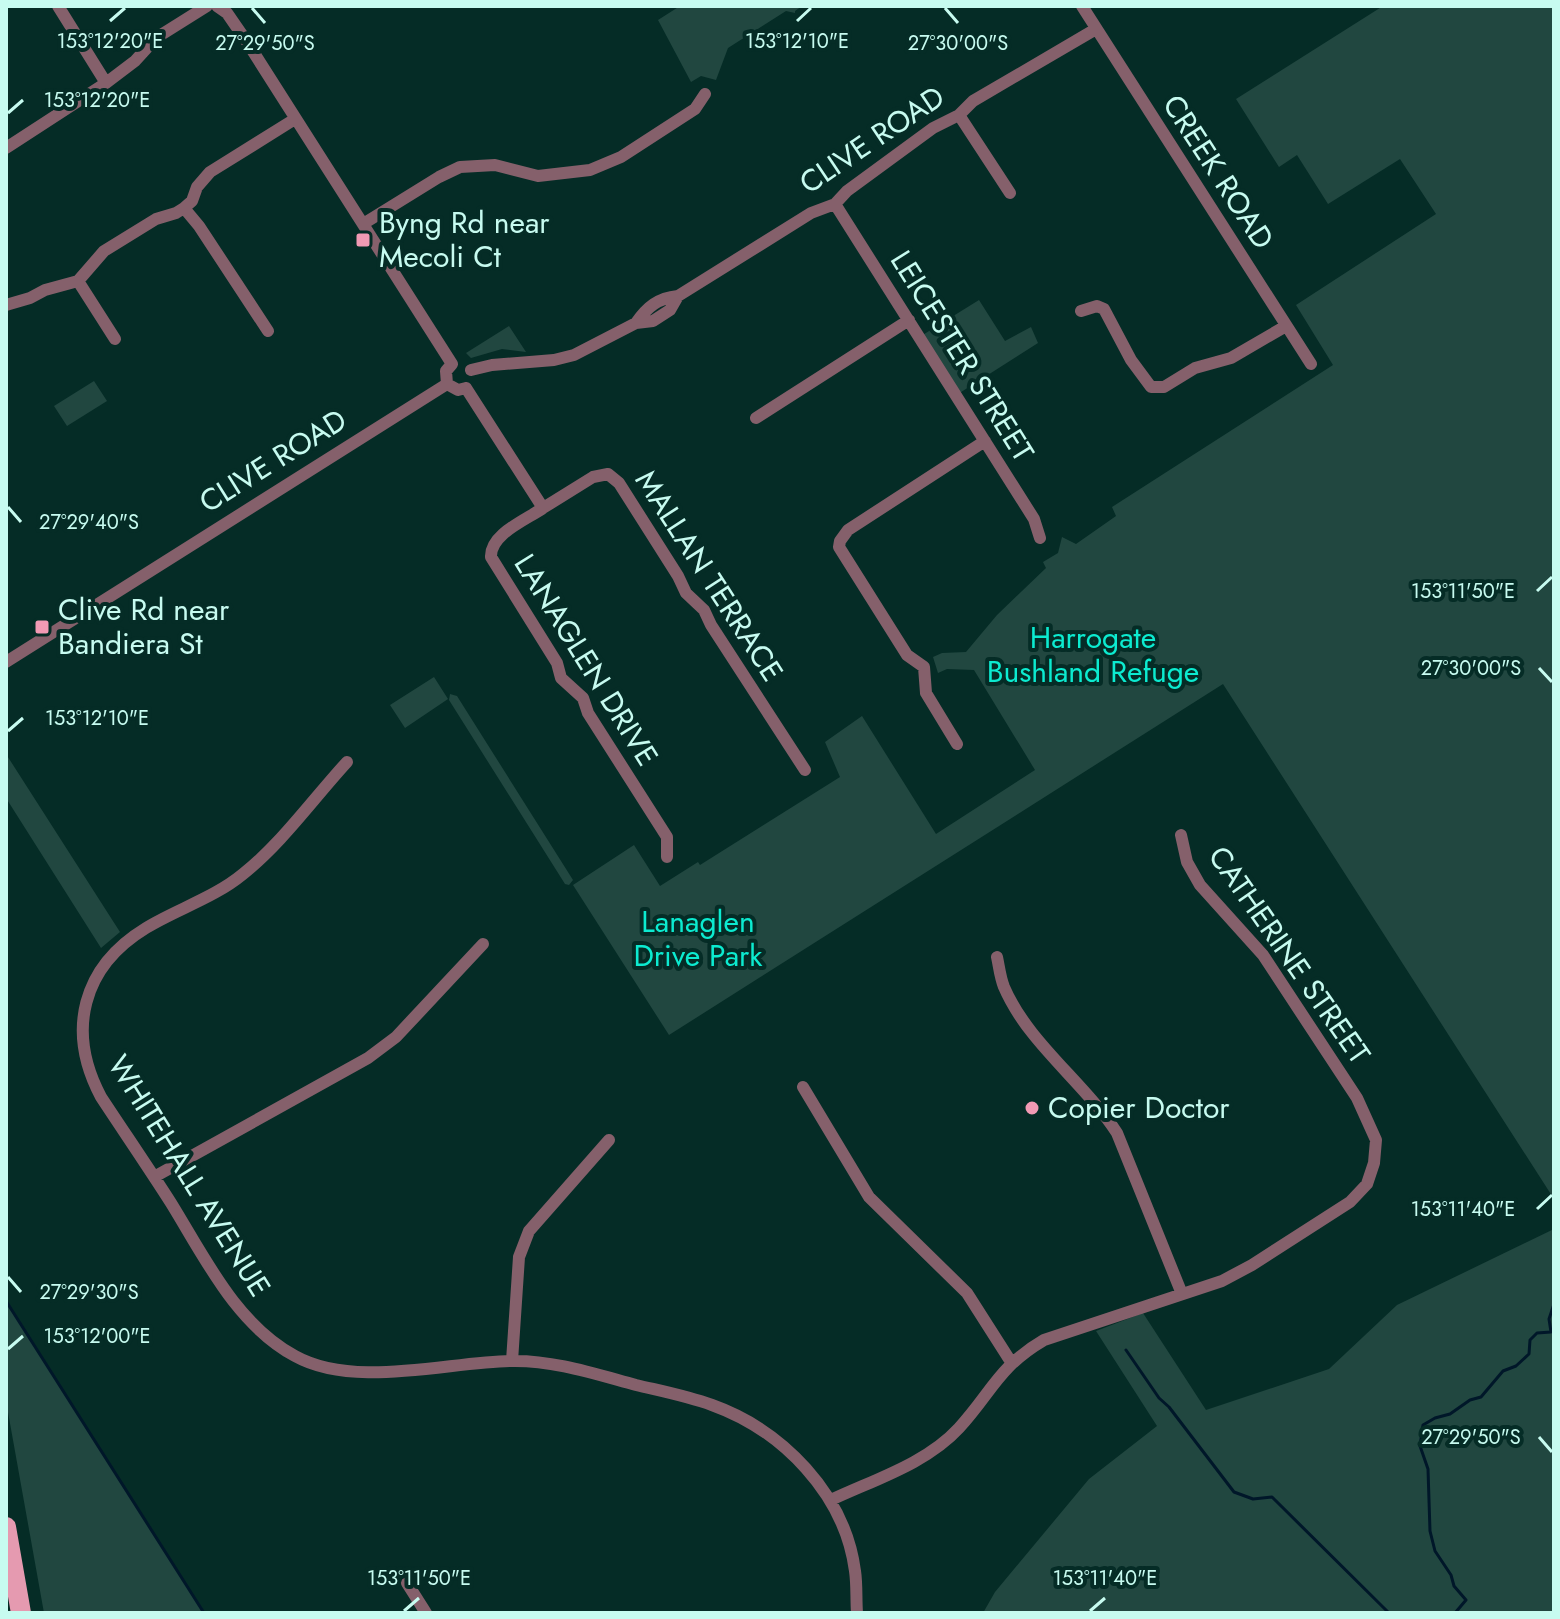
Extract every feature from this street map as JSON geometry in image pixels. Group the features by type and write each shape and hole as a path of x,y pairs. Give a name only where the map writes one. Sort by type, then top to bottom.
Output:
{"main road":[{"path":"6,1527 21,1613"}],"street":[{"path":"58,6 106,83"},
{"path":"6,148 106,83 135,61 156,38 207,6"},
{"path":"217,6 227,13 247,42 452,364"},
{"name":"CREEK ROAD","path":"1082,6 1311,364"},
{"name":"CLIVE ROAD","path":"471,370 574,355 636,323 653,321 670,310 678,296 811,213 835,204 847,191 933,128 959,115 973,101 1096,29"},
{"path":"363,224 460,167 495,165 538,176 590,170 621,157 695,109 705,94"},
{"path":"959,115 1010,193"},
{"path":"6,305 55,286 78,281 104,251 156,219 184,208 210,172 295,119"},
{"name":"LEICESTER STREET","path":"835,204 1034,519 1040,538"},
{"path":"184,208 268,331"},
{"path":"78,281 115,339"},
{"path":"1081,311 1097,306 1104,309 1137,369 1151,387 1158,388 1203,365 1231,358 1286,326"},
{"path":"756,418 909,320"},
{"path":"452,364 465,364 471,370 472,378 466,388"},
{"path":"452,364 445,375 447,384 454,389 466,388"},
{"name":"CLIVE ROAD","path":"6,662 447,384"},
{"path":"466,388 543,508"},
{"path":"957,744 926,693 924,667 907,655 839,547 848,530 985,441"},
{"name":"MALLAN TERRACE","path":"543,508 593,477 608,474 614,477 686,593 706,613 805,770"},
{"name":"LANAGLEN DRIVE","path":"543,508 498,539 490,549 491,557 557,663 561,678 583,698 588,713 667,837 667,857"},
{"name":"WHITEHALL AVENUE","path":"347,762 242,875 147,927 115,952 100,971 88,995 82,1021 82,1042 88,1069 101,1097 248,1321 296,1357 325,1367 362,1372 512,1361 576,1370 710,1404 741,1417 773,1435 808,1470 831,1500 855,1569 857,1613"},
{"name":"CATHERINE STREET","path":"831,1500 938,1447 959,1428 1011,1362 1044,1340 1222,1281 1350,1202 1367,1184 1374,1163 1376,1140 1357,1098 1263,955 1200,885 1187,862 1181,835"},
{"path":"154,1177 368,1058 396,1037 483,944"},
{"path":"997,957 1003,985 1017,1011 1101,1109 1117,1133 1182,1294"},
{"path":"803,1087 869,1197 967,1293 1011,1362"},
{"path":"512,1361 519,1257 529,1231 609,1140"},
{"path":"407,1583 426,1613"}],"green space":[{"path":"680,6 802,6 795,13 786,11 728,48 716,80 701,76 691,82 658,20"},
{"path":"1383,6 1554,6 1554,1199 1223,684 669,1035 573,885 634,845 660,886 698,862 700,865 840,777 825,742 862,716 936,834 1035,770 974,670 947,669 938,673 933,657 942,653 966,652 997,615 1046,568 1043,562 1058,553 1062,537 1076,544 1116,516 1112,507 1333,365 1296,305 1436,214 1400,159 1328,204 1297,155 1279,167 1236,99"},
{"path":"979,300 1005,341 1031,327 1038,343 958,394 921,336"},
{"path":"509,326 526,352 502,349 471,358 466,353"},
{"path":"94,381 107,401 67,426 54,406"},
{"path":"434,677 448,699 405,728 390,705"},
{"path":"450,694 457,696 573,880 569,885 565,884 449,700"},
{"path":"6,754 120,932 101,948 6,798"},
{"path":"1554,1229 1554,1613 983,1613 995,1592 1089,1479 1157,1426 1096,1331 1143,1313 1206,1410 1329,1369 1397,1305"},
{"path":"6,1301 204,1613 44,1613 6,1401"}],"waterway":[{"path":"6,1301 204,1613"},
{"path":"1455,1613 1466,1600 1454,1586 1451,1575 1435,1551 1430,1531 1428,1469 1420,1446 1423,1425 1481,1397 1503,1371 1516,1366 1529,1354 1530,1340 1537,1333 1551,1332 1549,1319 1554,1304"},
{"path":"1126,1350 1159,1398 1234,1492 1253,1499 1272,1497 1389,1613"}],"place":[{"name":"Byng Rd near Mecoli Ct","path":"363,240"},
{"name":"Clive Rd near Bandiera St","path":"42,627"},
{"name":"Copier Doctor","path":"1032,1108"}],"park label":[{"name":"Harrogate Bushland Refuge","path":"1093,655"},
{"name":"Lanaglen Drive Park","path":"698,939"}]}
